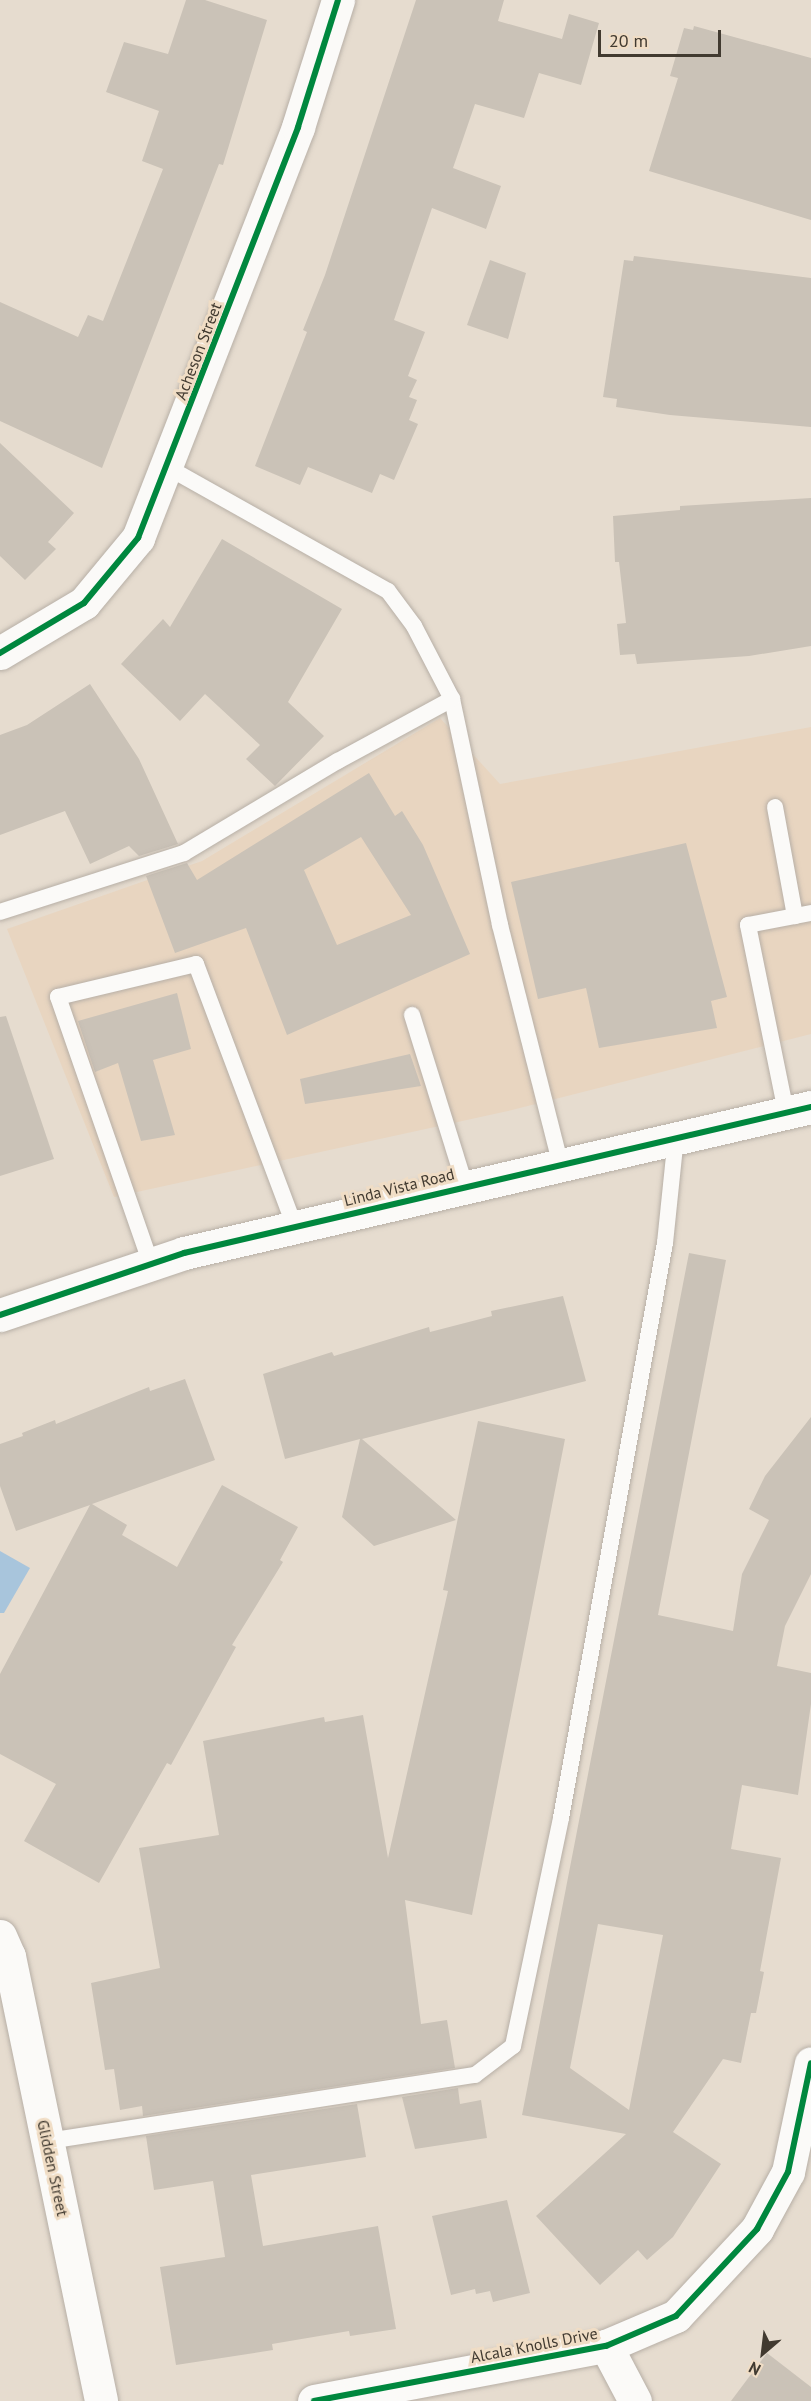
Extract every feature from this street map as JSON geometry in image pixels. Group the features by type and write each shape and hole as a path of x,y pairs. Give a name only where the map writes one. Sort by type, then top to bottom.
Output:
{"street":[{"name":"Acheson Street","path":"0,653 84,603 138,538 298,127 338,0"},
{"name":"Linda Vista Road","path":"0,1316 151,1264 560,1162 798,1109"},
{"name":"Glidden Street","path":"0,1936 9,1956 101,2401"},
{"name":"Alcala Knolls Drive","path":"314,2401 606,2346 676,2316 757,2229 788,2172 809,2084"},
{"path":"606,2346 635,2401"}],"lane":[{"path":"167,467 388,591 414,626 452,699 500,925 560,1162"},
{"path":"0,912 184,853 338,761 452,699"},
{"path":"775,807 803,915 748,924 798,1109"},
{"path":"151,1264 58,997 196,963 295,1227"},
{"path":"412,1014 465,1185"},
{"path":"48,2142 475,2075 513,2046 561,1818 663,1255 676,1137"}],"shaded area":[{"path":"440,718 500,784 811,727 811,1034 508,1111 114,1197 7,929 202,861"}],"water":[{"path":"0,1551 30,1568 4,1613 0,1613"}],"building":[{"path":"186,0 205,0 267,20 223,165 219,164 102,468 0,421 0,302 78,337 88,315 103,321 163,169 142,161 159,111 106,92 124,42 168,54"},
{"path":"416,0 504,0 498,21 562,39 569,14 599,23 581,85 539,73 524,118 475,104 453,168 501,186 486,229 432,208 394,320 425,332 408,376 417,380 409,397 417,400 409,420 418,424 394,480 380,474 372,493 308,467 300,485 255,466 307,332 303,330 325,275"},
{"path":"694,26 811,58 811,220 649,171 678,78 670,76 684,28 693,30"},
{"path":"634,256 811,278 811,427 670,415 616,407 617,399 603,397 624,260 633,261"},
{"path":"490,260 526,273 508,339 467,325"},
{"path":"0,443 74,513 48,542 56,549 25,580 0,556"},
{"path":"811,498 811,646 749,656 637,664 635,654 620,655 617,624 626,623 619,562 615,562 613,516 680,510 680,506"},
{"path":"222,539 342,609 288,702 324,736 275,786 246,759 260,745 205,694 180,721 121,664 163,619 170,627"},
{"path":"90,684 139,759 178,844 139,856 129,846 90,864 65,811 0,835 0,735 27,725"},
{"path":"369,773 395,816 402,811 423,845 470,954 287,1035 246,928 175,953 146,876 187,863 197,880","holes":["361,837 411,915 337,945 304,870"]},
{"path":"686,843 727,997 711,1001 717,1028 599,1048 586,988 538,999 511,882"},
{"path":"177,993 191,1049 153,1060 175,1135 141,1141 118,1063 95,1072 78,1021"},
{"path":"6,1016 54,1159 0,1176 0,1017"},
{"path":"410,1054 421,1086 305,1104 300,1079"},
{"path":"689,1253 726,1260 658,1615 733,1631 742,1574 769,1520 749,1509 765,1476 811,1417 811,1574 785,1626 777,1666 811,1673 811,1704 798,1795 742,1785 731,1849 781,1858 760,1971 764,1972 756,2013 751,2013 741,2063 723,2059 673,2132 721,2164 673,2237 647,2260 638,2250 600,2285 536,2216 626,2134 522,2115","holes":["598,1924 663,1935 629,2110 570,2068"]},
{"path":"563,1296 586,1381 362,1439 456,1520 374,1546 342,1517 360,1439 285,1459 263,1374 332,1352 334,1356 429,1327 430,1332 492,1316 491,1311"},
{"path":"185,1379 215,1460 92,1504 127,1525 122,1535 177,1567 222,1485 298,1527 280,1560 283,1562 232,1645 236,1647 171,1765 167,1763 99,1883 24,1841 56,1784 0,1754 0,1674 90,1505 16,1531 0,1486 0,1444 23,1436 22,1433 55,1420 56,1424 149,1387 150,1391"},
{"path":"478,1421 565,1439 472,1915 405,1900 421,2024 447,2020 455,2068 143,2116 142,2106 120,2110 114,2069 105,2070 91,1983 160,1968 139,1848 219,1835 203,1741 324,1717 325,1722 363,1715 388,1858 448,1591 443,1590"},
{"path":"458,2088 460,2104 481,2100 487,2138 415,2149 402,2097"},
{"path":"357,2104 366,2157 251,2175 263,2246 378,2226 396,2329 350,2336 349,2331 272,2344 273,2350 176,2365 160,2267 225,2257 213,2181 154,2190 146,2136"},
{"path":"507,2200 530,2293 493,2302 490,2291 476,2294 475,2289 451,2295 432,2216"},
{"path":"767,2353 811,2387 811,2401 731,2401"}],"cycle path":[{"path":"0,653 84,603 138,538 298,127 338,0"},
{"path":"0,1315 184,1253 811,1107"},
{"path":"314,2401 606,2346 676,2316 757,2229 788,2172 811,2063"}]}
